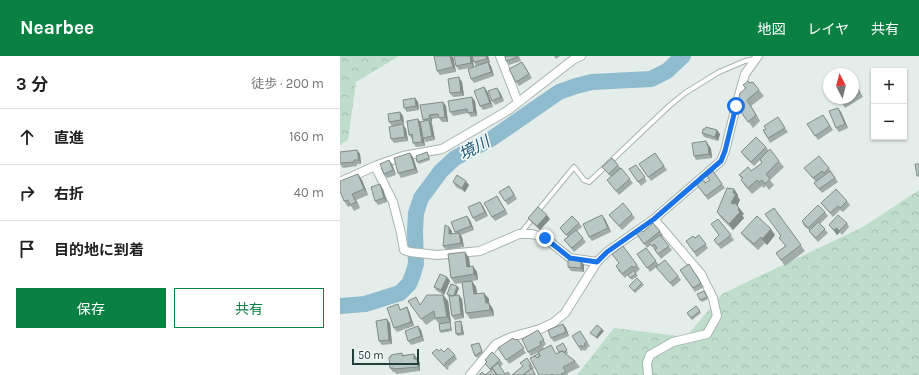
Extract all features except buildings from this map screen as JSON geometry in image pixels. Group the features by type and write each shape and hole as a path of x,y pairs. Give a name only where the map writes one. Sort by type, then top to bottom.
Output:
{"street":[{"path":"500,56 518,102"},
{"path":"340,182 375,166 403,156 442,149 507,111 574,58 581,56"},
{"path":"470,375 496,344 511,337 540,329 553,323 559,318 564,313 597,262 607,252 654,219 721,161 745,74 757,57"},
{"path":"375,166 393,202 404,250 437,255 480,251 519,234 532,234 545,238 570,258 597,262"},
{"path":"648,375 647,363 650,355 673,342 707,334 717,316 713,298 700,274 654,219"}],"lane":[{"path":"519,234 574,167 584,180 589,182 669,106 685,94 719,72 757,57"}],"green space":[{"path":"340,56 399,56 356,82 348,140 340,145"},
{"path":"919,190 919,375 577,375 614,328 686,337 722,294 863,227"}],"waterway":[{"name":"境川","path":"340,306 365,304 400,293 409,284 416,264 416,213 421,198 441,171 455,158 491,139 559,92 592,82 651,79 667,71 683,56"}],"route":[{"path":"545,238 570,258 597,262 607,252 654,219 721,161 725,151 736,106"}]}
